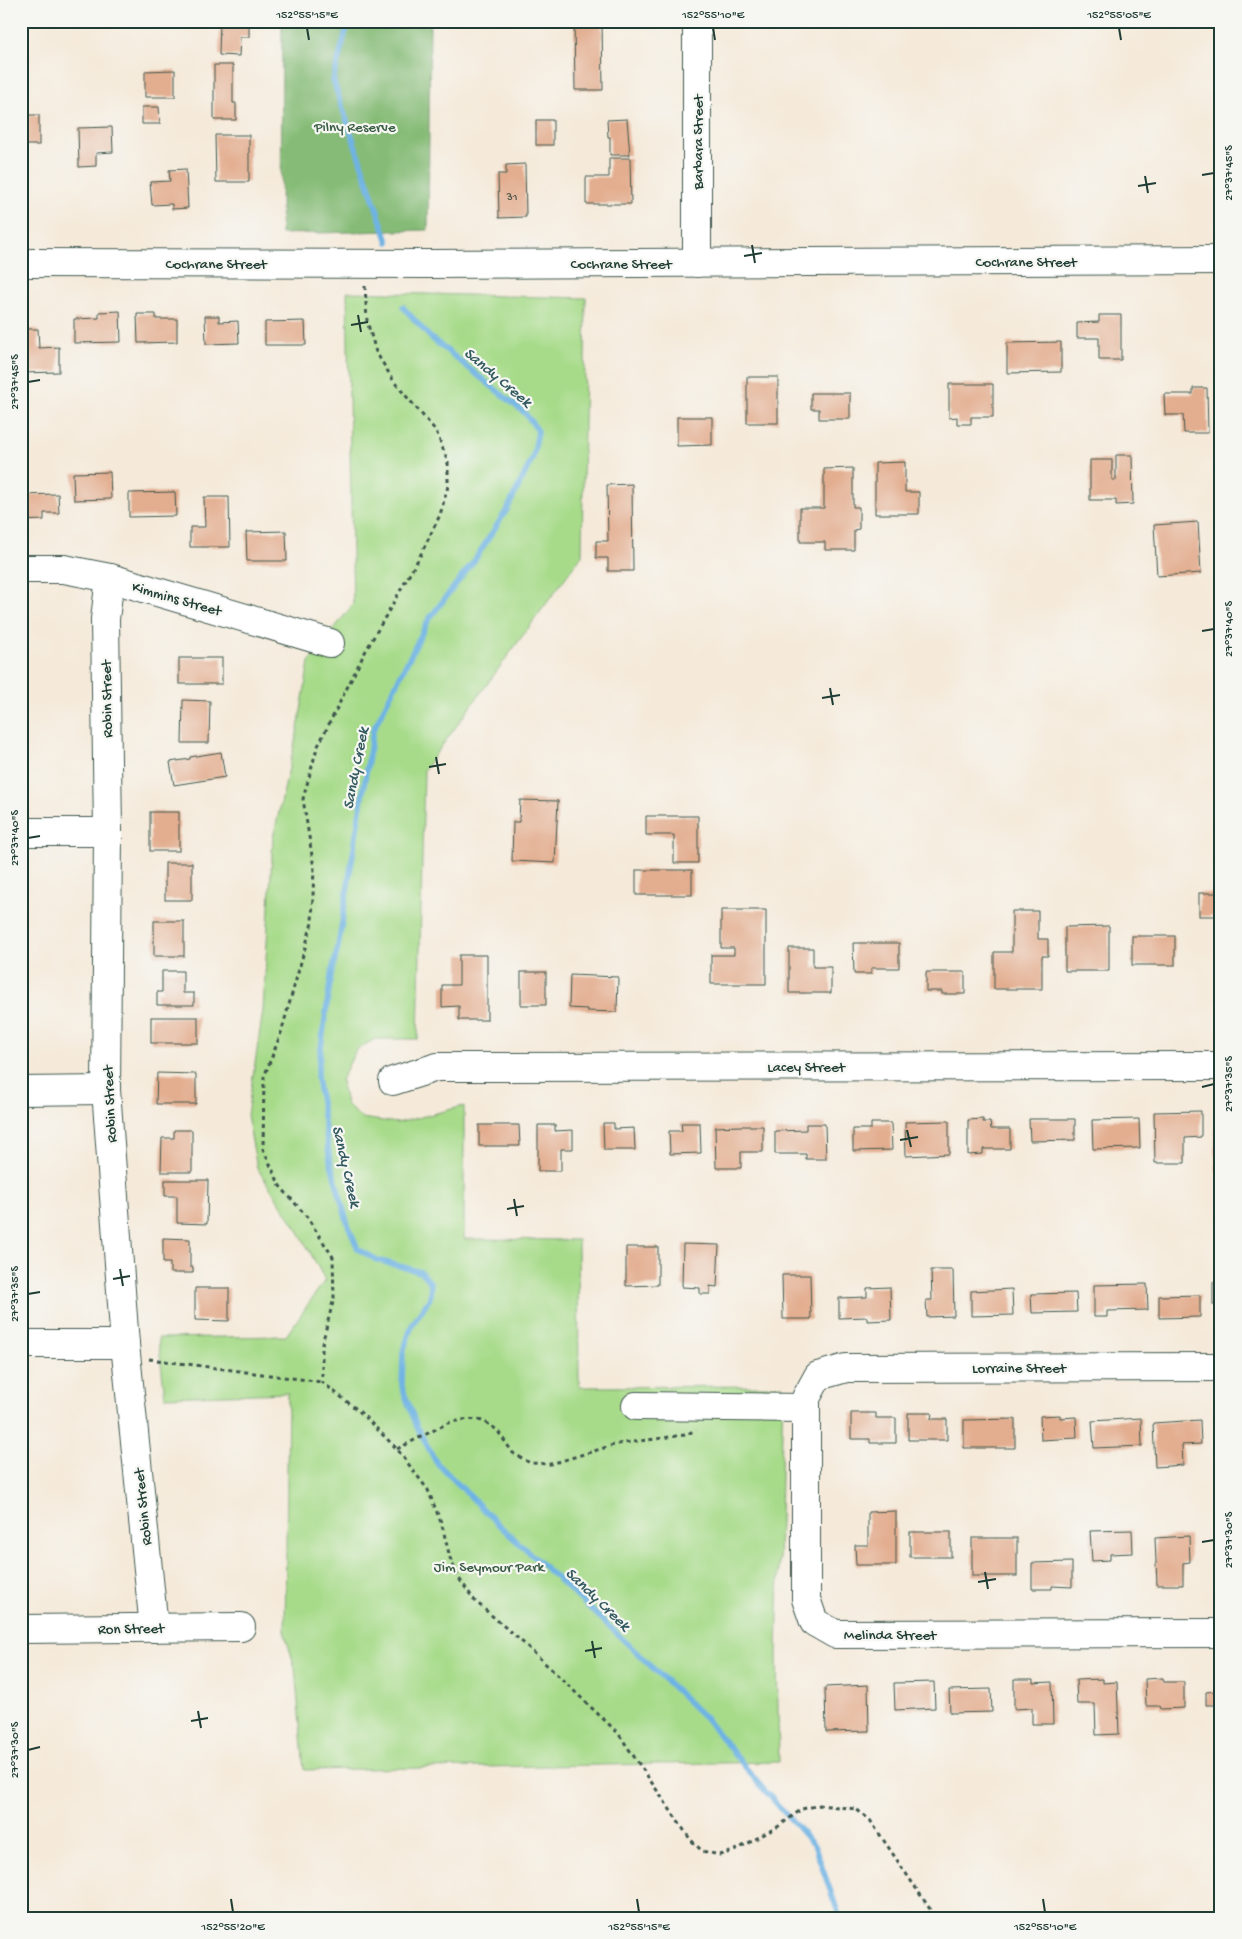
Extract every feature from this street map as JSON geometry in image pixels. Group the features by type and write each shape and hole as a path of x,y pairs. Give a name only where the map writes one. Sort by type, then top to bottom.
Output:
{"street":[{"name":"Barbara Street","path":"697,21 697,263"},
{"name":"Cochrane Street","path":"21,263 431,264 1221,260"},
{"name":"Kimmins Street","path":"21,569 64,569 110,578 330,643"},
{"name":"Robin Street","path":"110,578 105,619 108,832 106,1090 125,1344 154,1628"},
{"path":"21,832 108,832"},
{"name":"Lacey Street","path":"393,1081 437,1067 1221,1066"},
{"path":"21,1091 106,1090"},
{"path":"21,1344 125,1344"},
{"name":"Lorraine Street","path":"818,1376 846,1368 1221,1367"},
{"name":"Melinda Street","path":"818,1376 806,1398 806,1599 814,1622 835,1634 1221,1633"},
{"path":"636,1406 806,1408"},
{"name":"Ron Street","path":"21,1629 241,1627"}],"path":[{"path":"322,1382 322,1344 334,1298 333,1256 307,1217 280,1186 263,1149 264,1077 281,1033 312,923 314,868 303,799 317,748 369,646 420,556 440,515 448,486 448,462 436,431 395,383 376,352 367,321 369,263"},
{"path":"125,1344 151,1361 322,1382 359,1411 397,1450 428,1490 442,1525 450,1558 475,1601 529,1648 618,1734 690,1839 702,1851 719,1855 734,1852 779,1826 802,1809 820,1805 856,1809 870,1820 936,1918"},
{"path":"397,1450 450,1422 469,1419 484,1421 497,1430 513,1453 530,1464 551,1464 617,1444 685,1435 703,1427"}],"green space":[{"name":"Pilny Reserve","path":"282,21 430,21 428,230 281,234"},
{"name":"Jim Seymour Park","path":"347,292 586,298 582,555 424,770 418,1039 375,1039 356,1050 341,1080 346,1104 361,1118 397,1123 464,1106 464,1239 578,1240 579,1387 783,1386 777,1655 779,1762 304,1770 295,1668 285,1634 288,1393 165,1397 158,1338 286,1336 325,1280 298,1230 257,1168 247,1115 263,1011 273,838 298,729 309,662 353,604"}],"building":[{"path":"220,21 249,21 249,37 240,37 239,56 219,55"},
{"path":"574,21 602,21 603,90 575,90"},
{"path":"214,65 233,65 233,103 236,103 236,120 214,120"},
{"path":"175,70 175,97 145,97 145,71"},
{"path":"142,107 159,107 160,124 142,124"},
{"path":"21,115 39,115 39,145 21,145"},
{"path":"627,119 630,155 610,155 610,137 608,137 607,120"},
{"path":"536,120 553,120 553,145 536,145"},
{"path":"112,127 113,152 96,153 96,166 79,167 78,128"},
{"path":"215,135 249,135 249,182 216,182"},
{"path":"609,158 630,158 631,204 586,204 586,177 609,177"},
{"path":"525,164 526,217 499,218 498,174 506,174 506,165"},
{"path":"186,169 188,208 172,209 172,204 152,205 150,182 170,181 169,170"},
{"path":"120,311 121,342 74,343 74,319 99,318 99,312"},
{"path":"137,314 156,314 156,319 177,319 177,342 138,343"},
{"path":"1099,315 1121,315 1121,360 1099,360 1099,338 1077,338 1077,323 1099,322"},
{"path":"205,316 219,316 219,322 238,321 239,343 206,344"},
{"path":"305,321 306,345 265,345 265,322"},
{"path":"21,329 38,329 39,348 59,347 59,372 21,373"},
{"path":"1061,342 1061,372 1007,373 1007,343"},
{"path":"747,377 778,377 778,423 747,423"},
{"path":"949,384 993,384 993,417 971,417 971,424 957,424 957,417 949,418"},
{"path":"1193,388 1207,388 1208,433 1184,433 1183,415 1165,415 1164,394 1193,394"},
{"path":"811,393 850,393 850,419 819,419 819,409 811,409"},
{"path":"677,417 712,417 712,445 677,446"},
{"path":"1116,455 1132,455 1133,504 1116,505 1116,500 1090,500 1090,460 1112,460 1112,480 1116,480"},
{"path":"905,462 905,492 919,492 919,514 875,514 875,463"},
{"path":"853,468 853,507 859,507 859,529 854,530 854,550 825,550 825,542 800,542 800,508 824,508 824,469"},
{"path":"110,472 111,499 74,500 73,473"},
{"path":"632,484 633,571 608,571 608,558 596,558 596,541 608,541 607,485"},
{"path":"175,492 176,516 129,517 129,493"},
{"path":"58,494 59,513 44,513 44,520 21,521 21,495"},
{"path":"204,497 229,497 230,547 190,547 190,527 205,527"},
{"path":"1198,522 1201,573 1157,576 1154,525"},
{"path":"286,531 287,561 247,561 246,532"},
{"path":"179,658 222,658 222,684 179,684"},
{"path":"183,700 210,701 209,743 182,743"},
{"path":"221,752 225,777 174,785 170,762"},
{"path":"520,800 558,801 555,863 512,861 513,822 519,822"},
{"path":"150,812 179,812 179,851 150,851"},
{"path":"646,816 698,816 698,863 674,863 674,835 646,835"},
{"path":"165,863 192,863 192,900 165,900"},
{"path":"636,870 692,870 692,895 636,895"},
{"path":"1199,893 1221,893 1221,916 1199,916"},
{"path":"721,910 766,910 766,984 711,984 711,955 734,955 734,948 721,948"},
{"path":"1012,911 1038,911 1038,939 1048,939 1048,956 1042,956 1042,989 994,989 994,952 1012,952"},
{"path":"154,921 184,921 184,956 154,956"},
{"path":"1109,926 1109,971 1065,971 1065,927"},
{"path":"1132,936 1175,936 1175,965 1132,965"},
{"path":"853,943 899,943 899,968 871,968 871,974 854,974"},
{"path":"789,948 813,948 813,967 831,967 831,993 789,993"},
{"path":"459,955 487,955 487,1020 459,1020 459,1006 442,1007 442,985 459,985"},
{"path":"162,971 183,971 183,993 194,993 194,1005 157,1005 157,992 162,992"},
{"path":"521,972 546,972 546,1005 521,1005"},
{"path":"926,972 965,972 965,994 942,994 942,991 926,991"},
{"path":"570,975 618,977 617,1012 569,1008"},
{"path":"151,1017 198,1017 198,1043 151,1043"},
{"path":"157,1073 196,1074 196,1104 156,1104"},
{"path":"1201,1111 1201,1137 1185,1138 1185,1163 1155,1163 1154,1112"},
{"path":"983,1119 983,1122 990,1122 991,1129 1010,1129 1010,1149 983,1149 983,1154 968,1155 968,1120"},
{"path":"1029,1119 1075,1119 1075,1140 1030,1141"},
{"path":"1139,1119 1140,1148 1093,1149 1092,1120"},
{"path":"949,1121 949,1154 906,1156 905,1122"},
{"path":"603,1123 614,1123 614,1129 634,1128 635,1150 604,1150"},
{"path":"681,1123 700,1123 701,1153 670,1154 669,1131 682,1131"},
{"path":"871,1123 891,1123 892,1150 853,1151 853,1129 871,1129"},
{"path":"806,1124 825,1124 826,1159 806,1159 806,1154 775,1154 775,1131 806,1130"},
{"path":"479,1125 519,1125 520,1146 479,1146"},
{"path":"538,1125 555,1125 555,1131 573,1130 573,1149 561,1149 561,1171 538,1171"},
{"path":"763,1126 763,1152 741,1152 741,1168 716,1168 715,1127"},
{"path":"1215,1126 1221,1126 1221,1171 1216,1171"},
{"path":"174,1130 192,1130 192,1172 161,1172 162,1138 174,1138"},
{"path":"165,1180 208,1180 207,1224 177,1223 177,1196 165,1196"},
{"path":"163,1238 190,1239 190,1267 193,1267 193,1273 170,1273 170,1263 163,1263"},
{"path":"683,1244 719,1245 717,1287 710,1286 710,1294 700,1294 700,1288 682,1287"},
{"path":"626,1247 658,1247 658,1285 626,1286"},
{"path":"931,1270 953,1270 954,1316 927,1317 926,1300 932,1300"},
{"path":"782,1275 810,1275 811,1319 783,1319"},
{"path":"1213,1282 1221,1282 1221,1304 1213,1304"},
{"path":"1147,1284 1148,1310 1107,1311 1107,1317 1094,1317 1094,1285"},
{"path":"890,1287 891,1320 867,1321 867,1317 839,1318 839,1298 867,1297 867,1288"},
{"path":"195,1288 229,1288 229,1321 195,1320"},
{"path":"1012,1289 1013,1315 971,1316 971,1291"},
{"path":"1076,1293 1077,1312 1032,1313 1031,1294"},
{"path":"1200,1295 1200,1317 1159,1318 1159,1296"},
{"path":"851,1413 876,1413 876,1418 896,1418 896,1443 870,1443 870,1439 851,1439"},
{"path":"908,1413 932,1413 931,1419 947,1419 947,1440 908,1440"},
{"path":"1218,1413 1221,1413 1221,1440 1219,1440"},
{"path":"1060,1415 1060,1418 1076,1417 1077,1438 1041,1440 1040,1416"},
{"path":"1141,1418 1142,1446 1094,1448 1092,1421"},
{"path":"1015,1419 1015,1448 964,1448 964,1420"},
{"path":"1200,1420 1201,1444 1182,1445 1183,1465 1155,1467 1153,1423"},
{"path":"896,1511 896,1565 856,1565 855,1545 868,1545 868,1512"},
{"path":"1132,1530 1133,1553 1110,1554 1110,1560 1092,1561 1090,1531"},
{"path":"910,1532 951,1532 951,1557 910,1557"},
{"path":"1189,1536 1190,1562 1183,1563 1183,1585 1157,1585 1155,1538"},
{"path":"972,1538 1017,1538 1017,1576 972,1576"},
{"path":"1072,1562 1072,1587 1052,1586 1052,1589 1032,1589 1032,1563"},
{"path":"1163,1678 1164,1682 1184,1682 1184,1708 1161,1709 1160,1706 1146,1706 1145,1679"},
{"path":"1014,1679 1033,1679 1033,1683 1052,1682 1053,1724 1032,1724 1032,1708 1014,1709"},
{"path":"1103,1679 1103,1683 1117,1682 1119,1734 1096,1735 1095,1704 1077,1704 1076,1680"},
{"path":"934,1682 935,1708 895,1710 894,1683"},
{"path":"1216,1682 1221,1682 1221,1705 1206,1705 1206,1692 1217,1691"},
{"path":"868,1685 869,1731 826,1732 825,1687"},
{"path":"991,1689 992,1712 950,1713 949,1690"}],"waterway":[{"name":"Sandy Creek","path":"350,21 333,80 388,242"},
{"name":"Sandy Creek","path":"403,307 430,337 525,413 538,431 533,457 508,508 474,561 429,619 373,730 338,947 331,976 317,1077 330,1160 348,1225 358,1249 377,1260 421,1272 431,1283 430,1298 412,1325 403,1352 402,1387 417,1427 436,1462 498,1524 705,1718 759,1784 815,1847 840,1918"}]}
